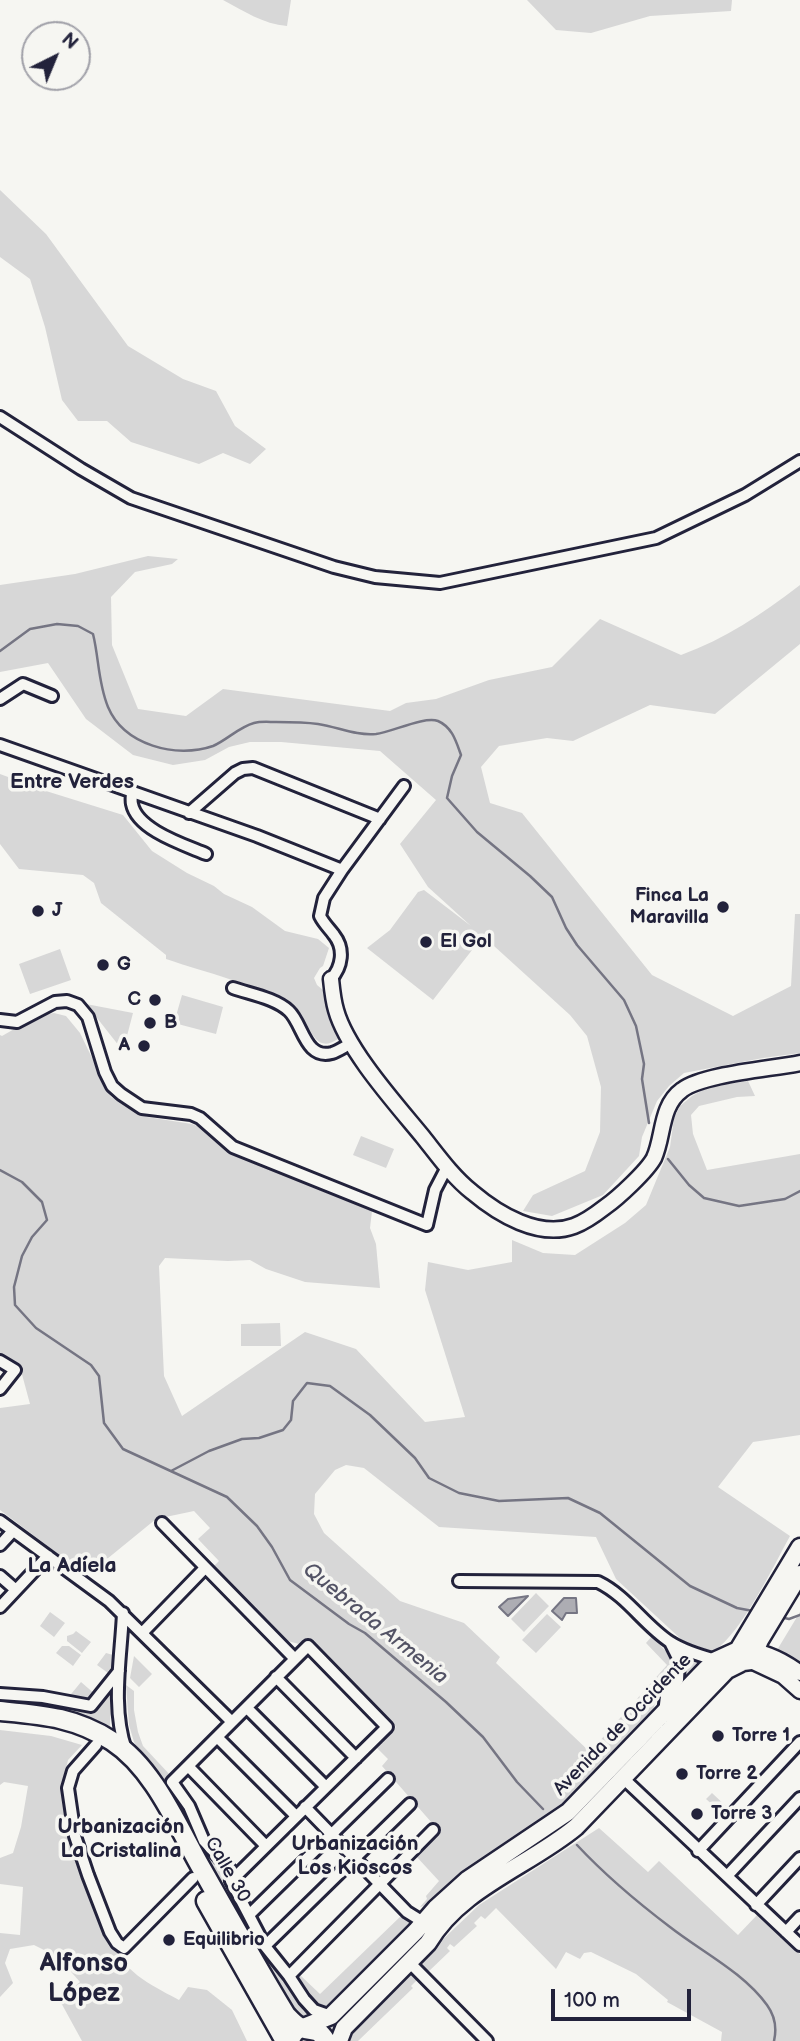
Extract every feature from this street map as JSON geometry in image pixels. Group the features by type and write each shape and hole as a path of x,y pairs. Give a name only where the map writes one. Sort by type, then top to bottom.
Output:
{"main road":[{"path":"750,1647 798,1551"},
{"path":"750,1647 800,1574"},
{"name":"Avenida de Occidente","path":"339,2041 344,2028 428,1943 429,1926 467,1880 568,1812 716,1660 750,1647"},
{"name":"Avenida de Occidente","path":"292,2037 331,2016 416,1931 429,1926 576,1827 727,1670 743,1662 750,1647"},
{"name":"Calle 30","path":"0,1711 70,1720 103,1735 127,1752 144,1770 286,2015 292,2037"},
{"name":"Calle 30","path":"0,1722 59,1729 80,1736 114,1757 134,1775 193,1878 292,2037"},
{"name":"Calle 30","path":"292,2037 316,2029 326,2041"}],"street":[{"path":"0,417 131,498 334,567 374,577 440,583 656,538 745,495 800,461"},
{"path":"0,699 23,684 52,696"},
{"path":"0,745 257,836 342,870"},
{"path":"189,813 235,773 253,768 380,818"},
{"path":"404,786 324,898 320,916 324,925 335,936 341,956 341,967 331,979 335,1010 375,1078 447,1167 471,1192 525,1224 542,1229 574,1226 614,1200 648,1166 654,1157 664,1117 680,1091 708,1079 800,1063"},
{"path":"132,792 132,804 143,822 160,834 206,855"},
{"path":"233,988 288,1009 296,1019 307,1043 314,1050 326,1054 352,1043"},
{"path":"0,1020 17,1022 55,1003 66,1002 78,1006 88,1017 112,1086 142,1108 191,1114 200,1118 233,1147 428,1225 435,1190 447,1167"},
{"path":"0,1361 15,1370 0,1389"},
{"path":"0,1521 109,1601 232,1722"},
{"path":"162,1523 295,1659"},
{"path":"0,1545 13,1531"},
{"path":"0,1607 48,1556"},
{"path":"143,1632 205,1568"},
{"path":"0,1576 16,1590"},
{"path":"459,1581 598,1582 611,1588 670,1642 716,1660"},
{"path":"123,1614 119,1730 127,1752"},
{"path":"664,1715 666,1696 678,1680 679,1660 670,1642"},
{"path":"233,1878 387,1727 308,1646 172,1782 189,1806 204,1842 233,1878 265,1946 314,2010 331,2016"},
{"path":"750,1647 784,1662 800,1673"},
{"path":"750,1647 800,1691"},
{"path":"0,1694 43,1697 91,1706 120,1670"},
{"path":"276,1677 356,1758"},
{"path":"247,1708 326,1787"},
{"path":"217,1737 296,1816"},
{"path":"698,1851 800,1742"},
{"path":"96,1745 74,1771 68,1788 75,1836 101,1912 117,1943 124,1948 193,1878"},
{"path":"188,1766 266,1846"},
{"path":"623,1778 800,1945"},
{"path":"249,1915 388,1779"},
{"path":"727,1876 800,1798"},
{"path":"265,1946 410,1804"},
{"path":"305,1807 407,1912 429,1926"},
{"path":"289,1976 433,1830"},
{"path":"756,1905 800,1858"},
{"path":"786,1932 800,1917"},
{"path":"409,1962 487,2041"}],"shaded area":[{"path":"223,0 291,0 287,26 262,20"},
{"path":"527,0 732,0 731,11 650,16 591,33 556,30"},
{"path":"0,190 46,234 128,346 183,379 216,391 235,426 266,449 250,464 223,453 199,464 131,442 107,421 78,421 62,400 45,327 30,279 0,257"},
{"path":"148,556 178,559 172,564 135,572 111,597 112,645 138,709 186,716 223,689 390,711 406,703 436,699 489,680 552,667 600,619 681,655 743,625 800,585 800,644 715,714 650,705 573,741 547,738 499,746 481,767 490,803 522,813 652,975 733,1016 791,986 795,914 800,914 800,1053 684,1073 657,1101 642,1137 639,1156 603,1195 552,1216 523,1211 533,1195 585,1171 600,1132 601,1087 587,1036 570,1015 483,936 433,1000 367,948 390,930 418,892 424,890 471,926 428,887 400,844 436,800 380,751 281,742 250,742 229,747 205,760 173,765 133,755 86,719 48,663 0,672 0,585 75,574"},
{"path":"0,774 123,815 152,851 224,894 252,907 285,931 318,939 329,948 323,966 314,978 323,990 329,1018 338,1039 329,1043 317,1040 299,1012 264,992 166,959 166,955 101,903 94,883 83,875 19,869 0,844"},
{"path":"60,949 71,980 30,994 19,964"},
{"path":"182,995 223,1007 216,1034 174,1023"},
{"path":"86,1004 133,1013 123,1051"},
{"path":"54,1013 66,1016 80,1033 111,1097 147,1117 202,1128 229,1153 372,1211 370,1228 376,1244 380,1288 305,1282 266,1269 250,1260 165,1258 159,1266 164,1376 182,1416 305,1332 356,1349 425,1422 465,1417 425,1290 428,1262 468,1270 512,1262 512,1240 543,1253 575,1255 625,1223 646,1205 670,1147 674,1118 680,1106 708,1087 748,1081 755,1096 737,1097 699,1106 691,1115 693,1134 707,1170 800,1154 800,1435 753,1442 718,1487 790,1536 746,1614 725,1642 714,1651 683,1641 616,1579 596,1537 439,1527 364,1468 346,1465 335,1470 315,1494 314,1514 324,1533 400,1601 464,1623 500,1657 496,1663 590,1752 667,1665 646,1643 652,1636 670,1656 674,1671 659,1689 652,1714 558,1809 454,1878 424,1906 420,1907 439,1881 415,1855 439,1831 382,1766 388,1759 376,1747 396,1727 311,1639 303,1645 280,1639 212,1568 219,1561 198,1539 210,1528 194,1511 156,1519 92,1574 70,1563 0,1510 0,1408 30,1404 20,1367 0,1355 0,1035 37,1016"},
{"path":"361,1136 394,1149 386,1168 353,1155"},
{"path":"280,1323 281,1346 241,1346 241,1324"},
{"path":"536,1593 549,1606 524,1632 511,1619"},
{"path":"528,1596 508,1616 499,1607 508,1599"},
{"path":"564,1598 576,1598 577,1613 566,1613 562,1620 552,1611"},
{"path":"50,1612 65,1623 54,1637 40,1626"},
{"path":"800,1612 800,1665 777,1650"},
{"path":"547,1614 561,1627 536,1653 522,1640"},
{"path":"76,1631 91,1642 82,1653 67,1641 67,1636"},
{"path":"62,1646 69,1646 81,1655 73,1666 56,1653"},
{"path":"106,1653 113,1655 113,1672 108,1673 97,1665"},
{"path":"134,1656 152,1674 139,1687 130,1678"},
{"path":"683,1658 701,1662 681,1684"},
{"path":"81,1682 96,1695 89,1703 67,1699"},
{"path":"126,1685 134,1691 134,1710 143,1746 171,1776 229,1874 222,1881 226,1894 134,1742 129,1725"},
{"path":"111,1687 110,1726 107,1729 0,1704 0,1698 44,1700 93,1711"},
{"path":"0,1730 51,1736 82,1745 68,1760 65,1801 71,1838 106,1938 118,1947 133,1972 179,2000 188,1987 207,1990 232,2010 247,2041 82,2041 59,1999 80,1982 58,1957 34,1945 10,1949 5,1963 13,1983 0,1997 0,1933 20,1935 23,1887 0,1884 0,1858 13,1853 21,1827 28,1786 4,1782 0,1785"},
{"path":"712,1793 729,1809 724,1815 706,1799"},
{"path":"599,1828 648,1872 659,1861 738,1935 757,1915 800,1954 800,2041 721,2041 722,2032 667,2002 668,2000 636,1974 591,1952 584,1953 580,1959 566,1952 556,1969 496,1908 485,1919 481,1916 474,1923 477,1926 454,1947 450,1944 447,1948 450,1951 427,1973 418,1963 479,1905"},
{"path":"229,1886 304,2012 317,2015 302,2018 275,1983 252,1944"},
{"path":"402,1915 414,1923 333,2011 321,2008 300,1985 300,1975 320,1994"},
{"path":"426,1931 428,1933 338,2022 331,2037 320,2026 335,2019"},
{"path":"410,1971 418,1979 411,1986 413,1988 358,2041 347,2041 351,2032"}],"waterway":[{"path":"0,651 30,629 57,624 78,626 93,634 102,689 116,720 138,739 168,749 199,750 213,746 243,727 259,722 313,723 369,734 432,720 443,724 453,735 461,755 447,798 477,832 552,897 577,945 624,1000 636,1026 644,1064 642,1079 649,1123"},
{"path":"668,1159 689,1185 704,1198 739,1206 785,1199 800,1191"},
{"name":"Quebrada Armenia","path":"0,1170 22,1182 42,1202 47,1220 32,1237 22,1256 14,1287 15,1305 36,1328 91,1365 99,1376 104,1423 123,1449 227,1497 257,1526 290,1580 365,1633 446,1702 483,1737 517,1782 543,1809"},
{"path":"171,1471 209,1451 242,1439 259,1438 283,1430 291,1420 293,1401 307,1383 330,1386 370,1415 415,1458 429,1478 459,1493 499,1501 568,1498 600,1513 690,1586 737,1608 753,1611"},
{"path":"780,1617 789,1619 800,1615"},
{"name":"Quebrada Armenia","path":"577,1845 633,1898 746,1982 770,2009 774,2018 774,2041"}],"place":[{"name":"Finca La Maravilla","path":"723,907"},
{"name":"J","path":"38,911"},
{"name":"El Gol","path":"426,942"},
{"name":"G","path":"103,965"},
{"name":"C","path":"155,1000"},
{"name":"B","path":"150,1023"},
{"name":"A","path":"144,1046"},
{"name":"Torre 1","path":"718,1736"},
{"name":"Torre 2","path":"682,1774"},
{"name":"Torre 3","path":"697,1814"},
{"name":"Equilibrio","path":"169,1940"}],"district":[{"name":"Entre Verdes","path":"72,783"},
{"name":"La Adíela","path":"72,1567"},
{"name":"Urbanización La Cristalina","path":"121,1840"},
{"name":"Urbanización Los Kioscos","path":"355,1857"},
{"name":"Alfonso López","path":"84,1979"}]}
